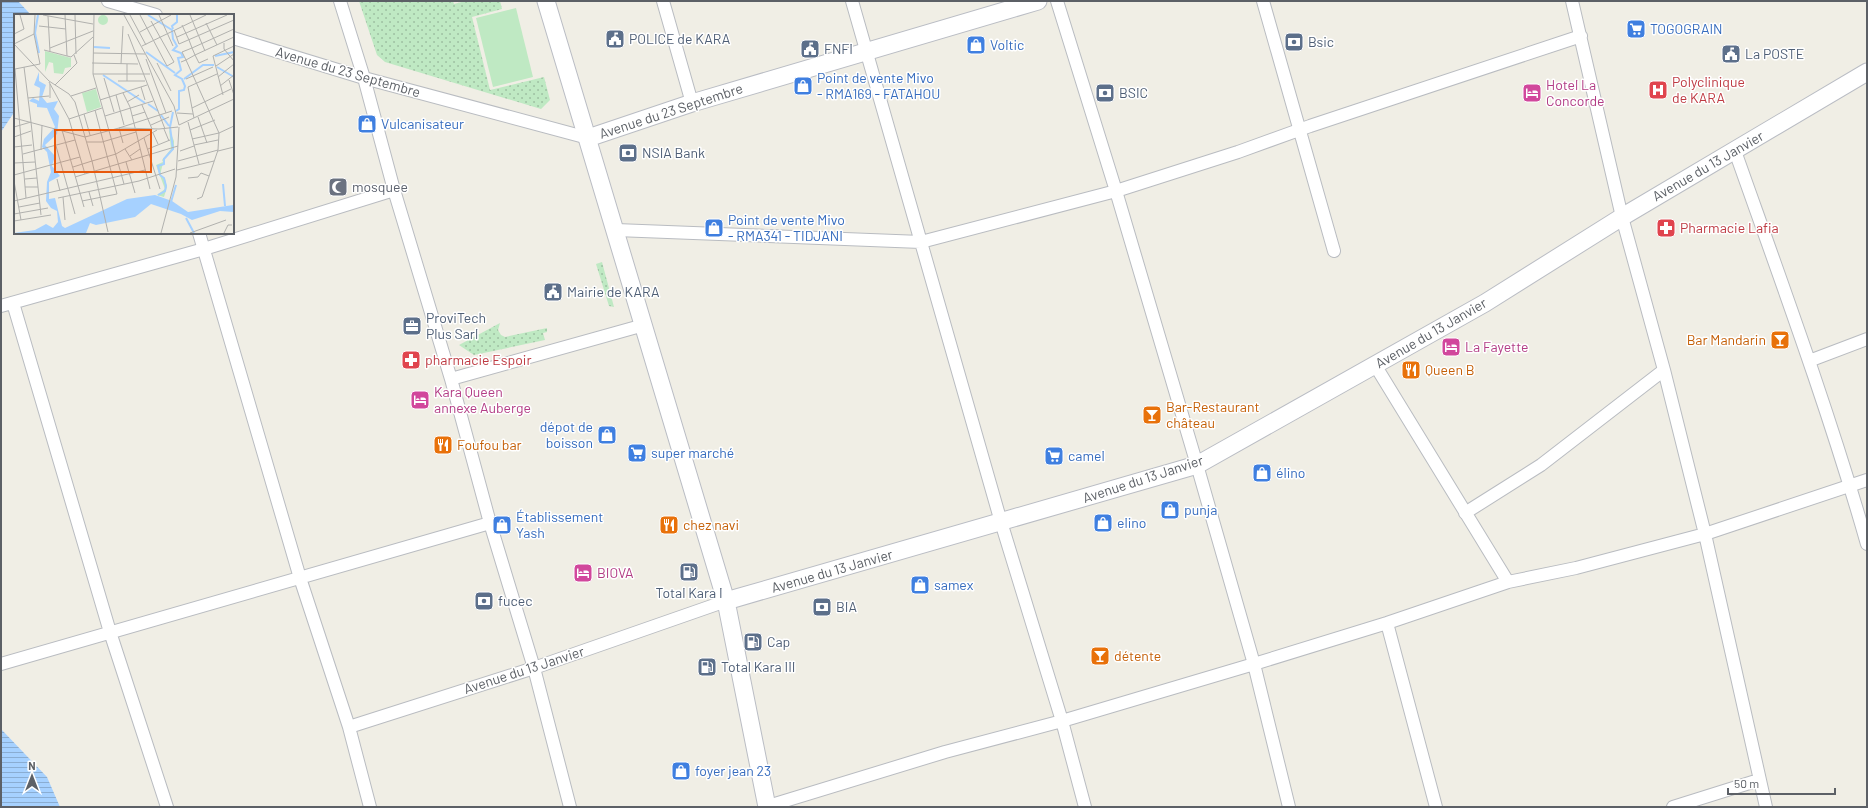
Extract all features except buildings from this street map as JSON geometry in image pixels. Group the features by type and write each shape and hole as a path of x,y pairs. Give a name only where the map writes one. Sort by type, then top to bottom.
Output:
{"main road":[{"path":"546,1 616,230 726,601 766,807"},
{"name":"Avenue du 23 Septembre","path":"588,138 692,103 1038,1"},
{"name":"Avenue du 13 Janvier","path":"726,601 1197,465 1484,303 1622,216 1735,151 1867,72"}],"street":[{"path":"108,1 138,12 150,14"},
{"path":"340,1 364,78 394,190 450,379 490,523 534,668 570,807"},
{"path":"663,1 692,103"},
{"path":"852,1 1001,522 1062,721 1084,807"},
{"path":"1057,1 1116,191 1197,465 1254,664 1289,807"},
{"path":"1263,1 1301,130 1334,251"},
{"path":"1572,1 1622,216 1664,370 1705,534 1766,807"},
{"path":"616,230 920,242 1116,191 1238,152 1581,36"},
{"name":"Avenue du 23 Septembre","path":"234,38 364,78 588,138"},
{"path":"1735,151 1809,361 1850,486 1867,544"},
{"path":"1,306 204,249 394,190"},
{"path":"199,234 300,578 349,727 370,807"},
{"path":"13,303 110,632 167,807"},
{"path":"450,379 644,325"},
{"path":"1809,361 1867,339"},
{"path":"1374,365 1508,582"},
{"path":"1465,513 1541,465 1664,370"},
{"path":"766,807 945,752 1062,721 1387,624 1508,582 1576,568 1705,534 1867,480"},
{"path":"1,664 490,523"},
{"name":"Avenue du 13 Janvier","path":"349,727 534,668 726,601"},
{"path":"1387,624 1436,807"},
{"path":"1673,807 1759,780"}],"green space":[{"path":"359,1 453,1 454,4 465,1 500,1 502,9 472,17 490,90 544,77 550,100 541,109 385,62 377,55"},
{"path":"516,8 533,77 493,87 476,18"},
{"path":"602,262 614,307 609,306 596,264"},
{"path":"500,323 498,330 501,335 505,337 547,328 547,332 543,333 545,340 474,355 459,345"}],"water":[{"path":"1,1 18,1 30,14 14,14 14,112 1,132"},
{"path":"1,729 47,777 60,807 1,807"}],"place":[{"name":"TOGOGRAIN","path":"1636,29"},
{"name":"POLICE de KARA","path":"615,39"},
{"name":"Bsic","path":"1294,42"},
{"name":"Voltic","path":"976,45"},
{"name":"FNFI","path":"810,49"},
{"name":"La POSTE","path":"1731,54"},
{"name":"Point de vente Mivo - RMA169 - FATAHOU","path":"803,86"},
{"name":"Polyclinique de KARA","path":"1658,90"},
{"name":"BSIC","path":"1105,93"},
{"name":"Hotel La Concorde","path":"1532,93"},
{"name":"Vulcanisateur","path":"367,124"},
{"name":"NSIA Bank","path":"628,153"},
{"name":"mosquee","path":"338,187"},
{"name":"Point de vente Mivo - RMA341 - TIDJANI","path":"714,228"},
{"name":"Pharmacie Lafia","path":"1666,228"},
{"name":"Mairie de KARA","path":"553,292"},
{"name":"ProviTech Plus Sarl","path":"412,326"},
{"name":"Bar Mandarin","path":"1780,340"},
{"name":"La Fayette","path":"1451,347"},
{"name":"pharmacie Espoir","path":"411,360"},
{"name":"Queen B","path":"1411,370"},
{"name":"Kara Queen annexe Auberge","path":"420,400"},
{"name":"Bar-Restaurant château","path":"1152,415"},
{"name":"dépot de boisson","path":"607,435"},
{"name":"Foufou bar","path":"443,445"},
{"name":"super marché","path":"637,453"},
{"name":"camel","path":"1054,456"},
{"name":"élino","path":"1262,473"},
{"name":"punja","path":"1170,510"},
{"name":"elino","path":"1103,523"},
{"name":"Établissement Yash","path":"502,525"},
{"name":"chez navi","path":"669,525"},
{"name":"Total Kara I","path":"689,572"},
{"name":"BIOVA","path":"583,573"},
{"name":"samex","path":"920,585"},
{"name":"fucec","path":"484,601"},
{"name":"BIA","path":"822,607"},
{"name":"Cap","path":"753,642"},
{"name":"détente","path":"1100,656"},
{"name":"Total Kara III","path":"707,667"},
{"name":"foyer jean 23","path":"681,771"}]}
